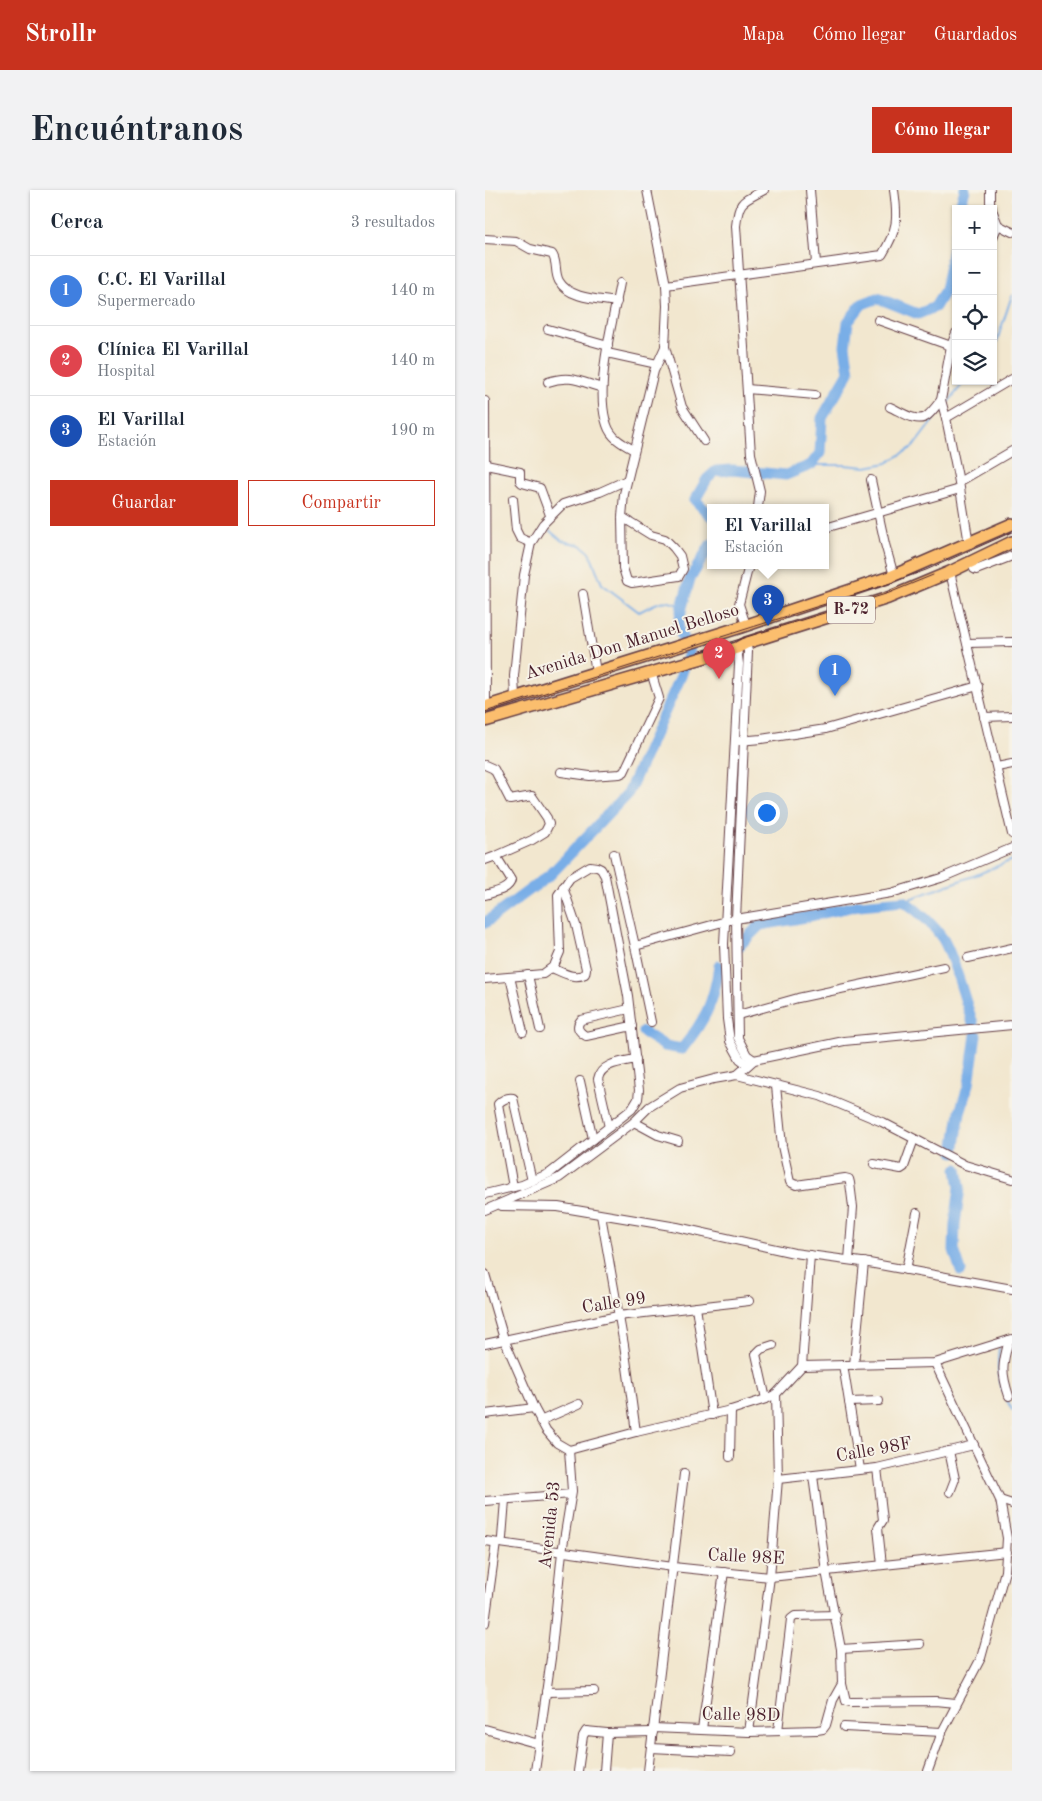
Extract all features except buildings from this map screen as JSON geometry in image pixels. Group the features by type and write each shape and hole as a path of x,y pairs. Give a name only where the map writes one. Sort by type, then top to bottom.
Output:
{"main road":[{"name":"Avenida Don Manuel Belloso","path":"486,707 747,625 894,576 1012,524"},
{"name":"Avenida Don Manuel Belloso","path":"485,721 742,646 888,598 950,572 1012,542"}],"street":[{"path":"647,190 666,285 665,347 682,406 704,441"},
{"path":"758,504 760,491 751,454 737,226 739,208 743,201 763,190"},
{"path":"810,190 816,263"},
{"path":"666,285 883,255 893,238 897,214 894,190"},
{"path":"990,190 991,205"},
{"path":"997,222 998,225 1012,232"},
{"path":"485,239 517,241 531,249 552,254 556,262 559,280 565,288 576,294 617,302"},
{"path":"620,283 602,388 607,426 617,440 634,450"},
{"path":"878,320 951,346"},
{"path":"548,329 607,350 657,364"},
{"path":"953,340 941,402 959,485 969,544"},
{"path":"622,517 651,534 665,539 674,548 680,556 683,569 679,576 631,583 627,581 623,568 622,517 624,494 643,410 657,364 665,347"},
{"path":"548,382 562,377 602,388"},
{"path":"945,415 1012,379"},
{"path":"747,389 815,395"},
{"path":"485,401 486,707"},
{"path":"890,407 913,418 921,418 927,417 941,402"},
{"path":"829,527 959,485 1012,451"},
{"path":"486,465 520,472 520,481 522,483 540,488 550,515"},
{"path":"515,697 514,676 524,575 531,543 550,515 563,504 600,492 627,480"},
{"path":"871,480 894,576"},
{"path":"513,499 516,530 520,538 531,543"},
{"path":"971,562 976,570 1012,556"},
{"path":"747,625 739,604 748,569"},
{"path":"950,572 1012,834"},
{"path":"583,594 596,672"},
{"path":"967,643 1012,642"},
{"path":"742,646 739,664 740,741 736,919 738,1038 751,1063"},
{"path":"561,772 590,776 620,774 624,772 659,698 651,672"},
{"path":"740,741 826,729 978,686"},
{"path":"984,717 1012,716"},
{"path":"740,741 725,922 725,988 730,1041 740,1058 751,1063"},
{"path":"997,767 1012,764"},
{"path":"485,765 493,769 510,800 532,796 549,824 545,832 539,836 485,860"},
{"path":"635,946 736,919 891,893 941,878 1012,848"},
{"path":"614,854 651,1022"},
{"path":"485,895 508,887 511,883 496,856"},
{"path":"485,979 543,974 551,968 559,958 560,952 558,895 570,878 590,866 597,866 601,869 605,876 627,989 639,1090 637,1099 632,1109 550,1174 513,1187 485,1194"},
{"path":"551,968 572,976 582,976 585,974 586,969 576,925 563,887"},
{"path":"968,958 1012,948"},
{"path":"738,1015 798,998 944,968"},
{"path":"528,975 540,1029"},
{"path":"510,977 523,1032"},
{"path":"629,1009 581,1020 578,1023 578,1028 581,1034 586,1036 632,1026"},
{"path":"737,1075 751,1063 844,1041 1012,1025"},
{"path":"609,1127 598,1078 599,1074 601,1070 608,1066 636,1059"},
{"path":"485,1210 559,1178 635,1122 649,1107 680,1088 737,1075 820,1096 882,1122 965,1165 1012,1179"},
{"path":"580,1081 593,1139"},
{"path":"776,1086 782,1146 790,1182 796,1185 845,1178 849,1179 851,1183 853,1208 849,1260"},
{"path":"513,1187 498,1104 502,1100 513,1098 532,1181"},
{"path":"635,1122 658,1135 678,1141"},
{"path":"875,1164 901,1169 904,1167 914,1139"},
{"path":"498,1206 558,1207 677,1227 794,1253 864,1262 1012,1289"},
{"path":"906,1270 917,1212"},
{"path":"601,1215 636,1432"},
{"path":"485,1274 504,1339 540,1421 557,1443 569,1450 731,1410 776,1394 803,1366 810,1255"},
{"path":"854,1365 864,1262"},
{"name":"Calle 99","path":"485,1344 618,1316 749,1301"},
{"path":"696,1307 712,1415"},
{"path":"803,1366 935,1363 1011,1340"},
{"path":"1009,1396 1003,1377 1003,1362 1011,1340"},
{"path":"766,1399 756,1354 761,1349 773,1345"},
{"path":"928,1771 941,1732 981,1658 1008,1573 1007,1538 1000,1500 935,1363"},
{"path":"843,1366 860,1470"},
{"path":"749,1732 770,1577 779,1479 776,1394"},
{"path":"849,1402 879,1401"},
{"path":"540,1421 579,1404"},
{"path":"485,1414 534,1408"},
{"path":"730,1456 731,1410"},
{"name":"Calle 98F","path":"779,1479 877,1468 974,1445"},
{"name":"Avenida 53","path":"535,1771 571,1494 569,1450"},
{"path":"949,1450 955,1479 950,1492"},
{"path":"877,1468 883,1520 878,1528 882,1565"},
{"path":"648,1771 684,1474"},
{"path":"813,1476 826,1571 841,1649 842,1684 846,1700 850,1702 936,1701 956,1703"},
{"path":"485,1501 571,1494"},
{"path":"485,1623 505,1500"},
{"path":"1000,1500 1012,1504"},
{"name":"Calle 98E","path":"485,1541 499,1540 562,1552 770,1577 1007,1552"},
{"path":"702,1729 724,1572"},
{"path":"778,1731 791,1619 795,1616 835,1615"},
{"path":"841,1649 920,1644"},
{"name":"Calle 98D","path":"578,1771 584,1733 586,1731 607,1733 702,1729 749,1732 823,1729 826,1725 833,1700 842,1684"},
{"path":"546,1692 594,1691"},
{"path":"845,1727 941,1732"},
{"path":"485,1729 539,1744"},
{"path":"604,1771 607,1733"},
{"path":"651,1748 731,1752"}],"waterway":[{"path":"960,205 965,190"},
{"path":"707,512 695,500 707,479 716,471 733,470 786,475 811,465 820,453 822,418 849,372 845,346 848,322 862,304 878,298 918,314 935,307 945,290 953,250"},
{"path":"997,341 1012,295"},
{"path":"946,405 962,385"},
{"path":"811,465 866,467 887,463 913,447 941,410"},
{"path":"550,531 562,541 581,545 589,552 602,584 639,612 665,601 682,607"},
{"path":"485,923 551,874 628,793 681,676 689,652 678,628 690,579 707,551"},
{"path":"904,901 1012,860"},
{"path":"739,946 760,925 859,905 904,901 925,918 943,939 952,958 973,1023"},
{"path":"643,1032 665,1046 682,1049 697,1029 707,1010 719,966"},
{"path":"954,1152 960,1112 969,1084 976,1035"},
{"path":"957,1169 960,1187 954,1250 961,1271"},
{"path":"999,1348 999,1380 1012,1410"}],"tram line":[{"path":"485,712 885,585 926,570 1012,532"},
{"path":"698,652 889,593 933,575"}],"place":[{"name":"El Varillal","path":"768,626"},
{"name":"Clínica El Varillal","path":"719,679"},
{"name":"C.C. El Varillal","path":"835,696"}]}
